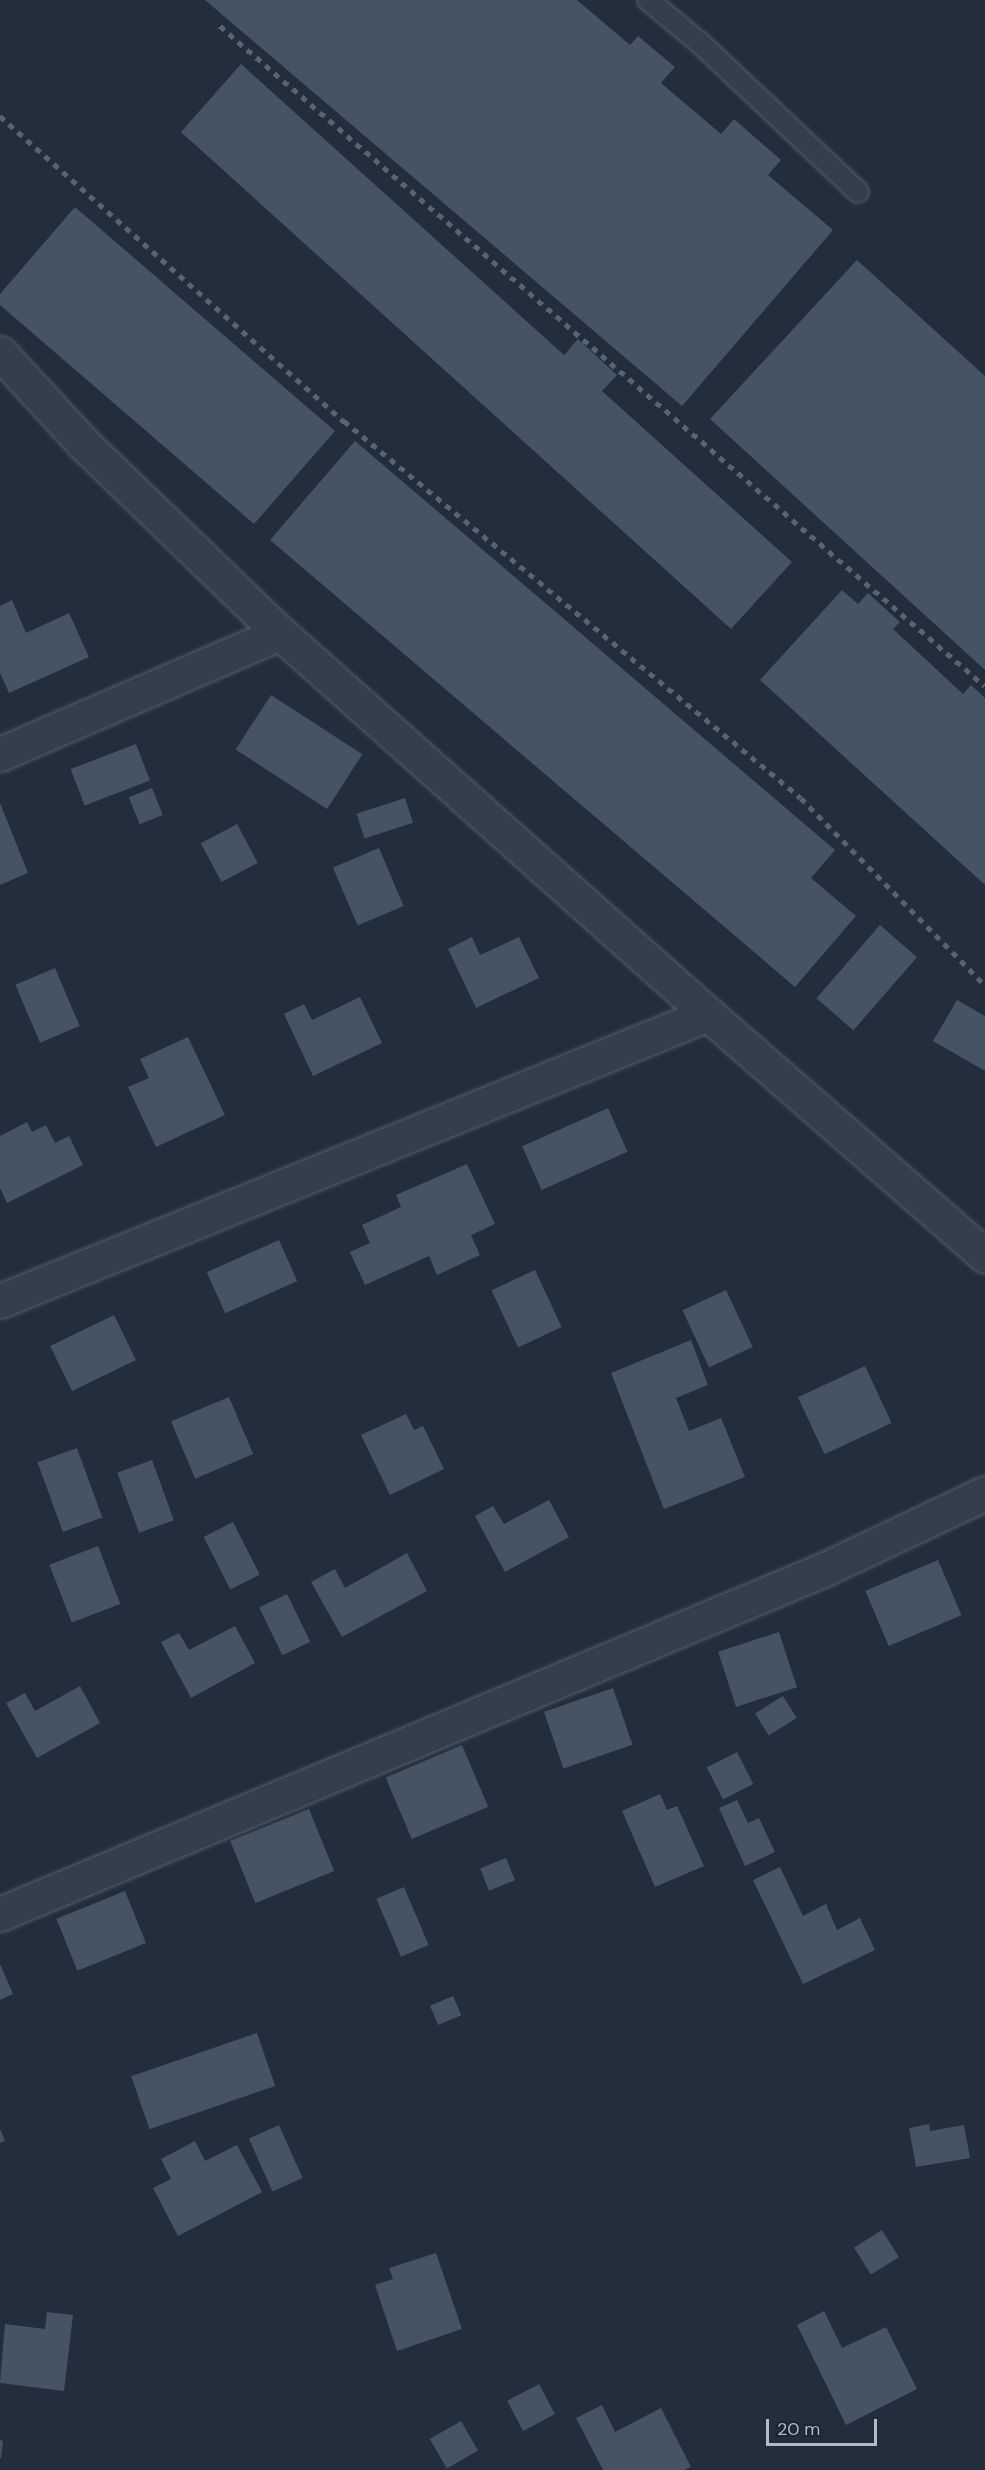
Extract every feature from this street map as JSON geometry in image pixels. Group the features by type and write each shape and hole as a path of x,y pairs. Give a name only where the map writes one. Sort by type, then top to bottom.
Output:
{"street":[{"path":"0,353 84,444 280,633 708,1014 985,1256"},
{"path":"0,754 280,633"},
{"path":"0,1301 708,1014"},
{"path":"0,1914 825,1569 985,1493"}],"lane":[{"path":"648,0 700,43 858,192"}],"building":[{"path":"205,0 577,0 630,45 638,36 675,67 661,83 721,134 734,119 781,160 768,175 833,230 682,406"},
{"path":"241,64 564,355 578,339 617,375 602,391 792,562 731,629 181,132"},
{"path":"75,207 335,431 254,524 0,305 0,294"},
{"path":"857,260 985,376 985,670 710,419"},
{"path":"355,441 835,850 811,878 856,916 795,987 270,540"},
{"path":"842,590 858,604 868,593 900,622 893,629 963,694 971,685 985,698 985,885 760,680"},
{"path":"12,600 26,633 69,613 89,657 9,693 0,673 0,606"},
{"path":"271,695 362,754 327,809 236,750"},
{"path":"136,744 150,780 85,805 71,769"},
{"path":"152,788 163,815 140,824 129,797"},
{"path":"405,798 413,823 365,838 356,814"},
{"path":"0,803 28,873 0,885"},
{"path":"237,824 258,863 221,882 201,843"},
{"path":"379,848 404,906 358,926 333,868"},
{"path":"880,925 917,957 853,1030 816,998"},
{"path":"472,937 480,955 519,937 539,978 476,1008 448,949"},
{"path":"55,968 80,1026 40,1043 15,985"},
{"path":"360,997 382,1043 313,1076 284,1014 304,1004 312,1020"},
{"path":"957,1000 985,1016 985,1071 933,1041"},
{"path":"188,1037 225,1115 156,1147 128,1087 149,1078 140,1059"},
{"path":"608,1108 628,1152 542,1190 522,1146"},
{"path":"27,1122 32,1132 46,1125 55,1143 69,1136 83,1165 7,1203 0,1188 0,1136"},
{"path":"467,1164 495,1224 471,1235 480,1255 437,1275 429,1256 365,1285 350,1252 370,1243 362,1225 401,1207 396,1195"},
{"path":"279,1240 297,1281 225,1313 207,1272"},
{"path":"535,1270 562,1327 518,1347 491,1290"},
{"path":"726,1290 753,1347 709,1367 682,1310"},
{"path":"114,1315 136,1360 72,1391 50,1346"},
{"path":"691,1340 708,1385 676,1398 689,1431 721,1418 745,1477 664,1509 611,1373"},
{"path":"865,1366 892,1423 825,1454 798,1397"},
{"path":"229,1397 253,1454 195,1479 171,1422"},
{"path":"406,1414 414,1430 423,1426 444,1469 390,1495 361,1435"},
{"path":"77,1448 102,1518 63,1532 38,1462"},
{"path":"152,1460 174,1520 139,1533 117,1473"},
{"path":"549,1500 569,1537 505,1572 475,1516 493,1506 504,1524"},
{"path":"233,1522 260,1575 230,1590 204,1537"},
{"path":"98,1546 120,1604 72,1623 49,1565"},
{"path":"407,1553 427,1591 342,1637 311,1582 335,1569 345,1588"},
{"path":"938,1560 961,1615 889,1646 865,1591"},
{"path":"287,1594 310,1642 282,1655 259,1608"},
{"path":"235,1626 255,1663 191,1698 161,1642 179,1633 189,1650"},
{"path":"779,1632 797,1687 736,1707 718,1652"},
{"path":"80,1686 100,1723 37,1758 6,1703 25,1693 35,1711"},
{"path":"613,1688 633,1745 564,1768 544,1712"},
{"path":"783,1696 797,1718 769,1736 755,1713"},
{"path":"462,1745 488,1807 412,1839 386,1777"},
{"path":"737,1752 753,1784 723,1800 707,1767"},
{"path":"660,1794 667,1810 677,1806 704,1866 655,1887 622,1811"},
{"path":"737,1800 748,1823 759,1818 775,1852 745,1866 719,1808"},
{"path":"309,1809 334,1871 255,1903 230,1841"},
{"path":"506,1858 515,1880 489,1891 480,1868"},
{"path":"780,1867 803,1916 826,1904 837,1930 860,1918 875,1950 803,1984 753,1880"},
{"path":"404,1887 429,1945 401,1957 376,1899"},
{"path":"125,1891 146,1943 77,1971 56,1919"},
{"path":"0,1964 13,1994 0,2000"},
{"path":"453,1996 461,2015 438,2025 430,2006"},
{"path":"257,2033 275,2086 149,2129 131,2076"},
{"path":"929,2124 930,2131 964,2125 970,2158 916,2167 909,2128"},
{"path":"279,2125 303,2178 272,2191 249,2138"},
{"path":"0,2129 5,2141 0,2143"},
{"path":"195,2141 205,2161 237,2145 262,2192 178,2236 153,2188 171,2179 161,2159"},
{"path":"882,2230 899,2257 871,2275 854,2247"},
{"path":"436,2253 462,2329 397,2351 375,2285 393,2279 389,2268"},
{"path":"824,2311 842,2348 886,2327 917,2389 846,2425 797,2325"},
{"path":"47,2312 73,2315 64,2391 0,2383 5,2324 45,2329"},
{"path":"539,2384 555,2414 523,2431 507,2401"},
{"path":"602,2405 615,2432 661,2408 691,2467 684,2470 603,2470 576,2418"},
{"path":"461,2421 478,2450 447,2468 430,2439"},
{"path":"0,2440 3,2441 1,2458 0,2458"}],"railway":[{"path":"220,26 985,686"},
{"path":"0,116 344,421 801,798 985,985"}]}
